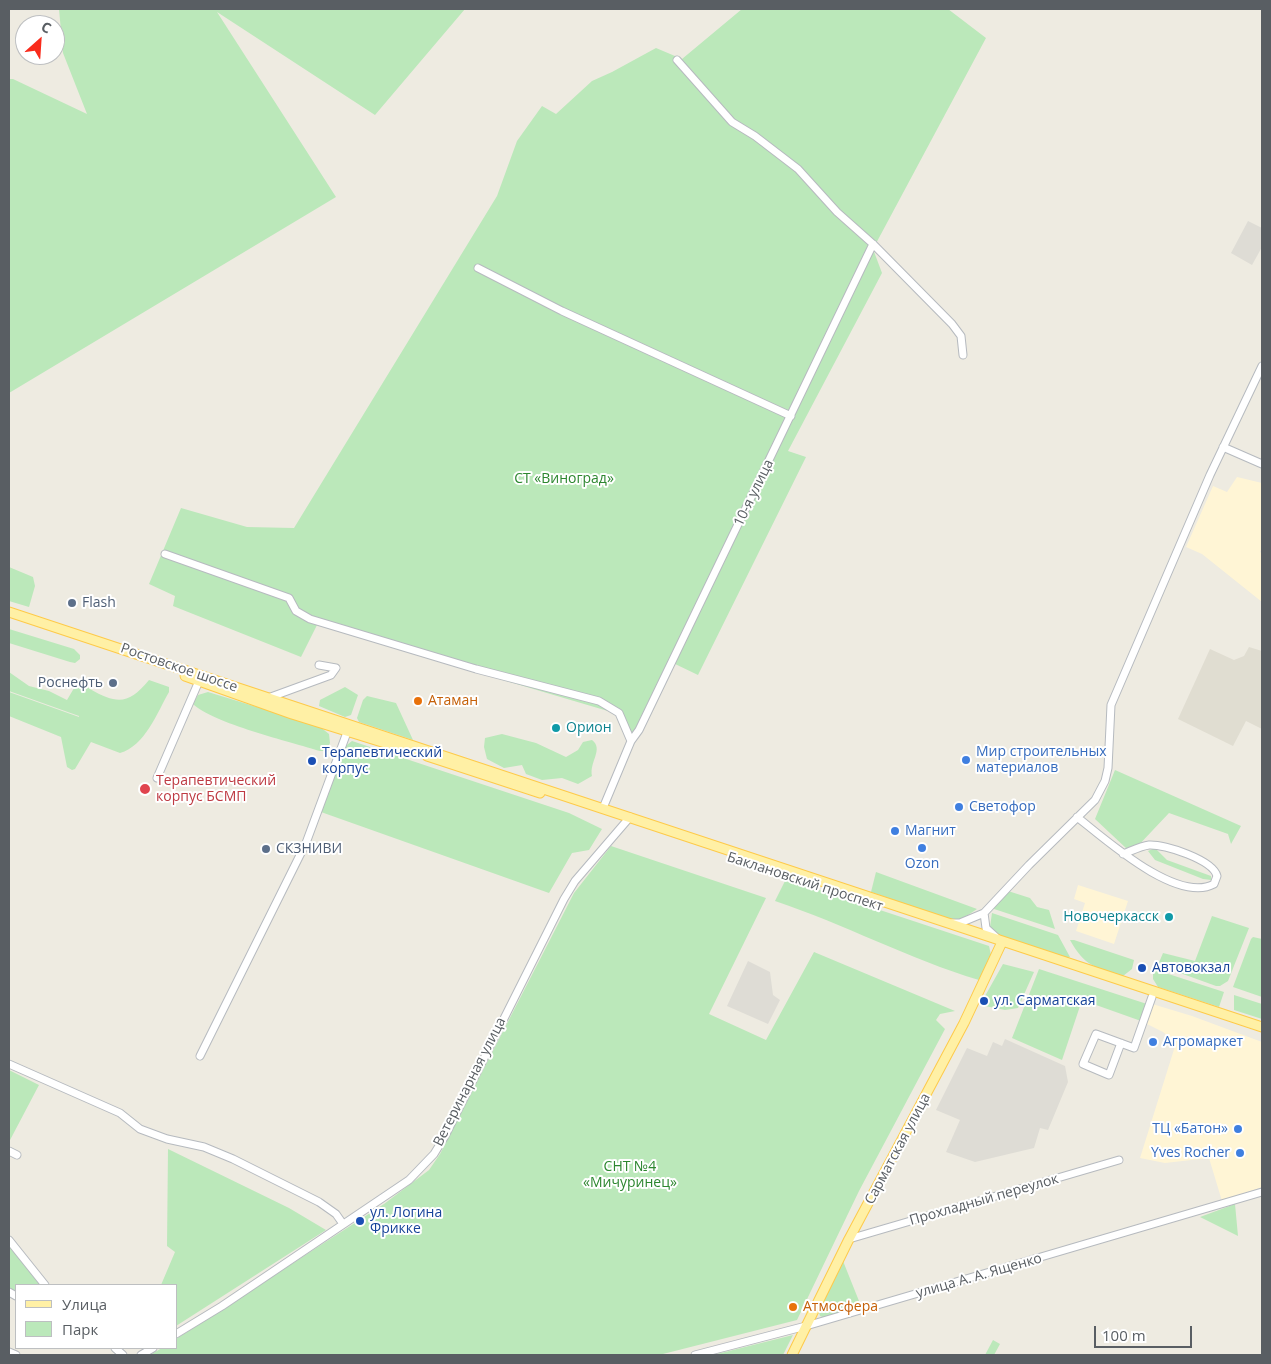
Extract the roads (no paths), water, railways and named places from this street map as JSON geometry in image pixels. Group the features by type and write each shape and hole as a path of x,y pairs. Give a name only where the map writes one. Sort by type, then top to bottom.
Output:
{"main road":[{"name":"Ростовское шоссе","path":"9,612 267,698 349,728"},
{"name":"Ростовское шоссе","path":"9,618 349,728"},
{"name":"Баклановский проспект","path":"349,728 603,808 696,846 1262,1027"},
{"name":"Баклановский проспект","path":"349,728 945,922 978,936"},
{"name":"Баклановский проспект","path":"1002,944 1152,997 1262,1033"},
{"name":"Сарматская улица","path":"792,1355 849,1239 964,1023 1002,944"}],"street":[{"path":"677,60 732,122 755,136 798,169 836,212 873,244 958,330 963,355"},
{"name":"10-я улица","path":"603,808 630,741 639,730 873,244"},
{"path":"478,268 647,351 791,416"},
{"path":"945,922 960,923 984,913 1095,800 1105,781 1108,768 1111,705 1130,656 1223,447 1262,366"},
{"path":"1223,447 1262,464"},
{"path":"165,554 288,598 296,611 310,619 476,669 599,701 619,713 630,741"},
{"path":"267,698 331,675 336,668 319,664"},
{"path":"157,778 199,681"},
{"path":"200,1056 306,843 349,728"},
{"path":"1077,817 1124,854 1148,871 1200,889 1214,884 1217,876 1210,866 1162,846 1148,845 1124,854"},
{"name":"Ветеринарная улица","path":"178,1333 410,1180 434,1154 445,1136 554,916 575,881 628,819"},
{"path":"978,936 984,913"},
{"path":"984,913 986,928 1002,944"},
{"path":"1121,1043 1109,1075 1083,1064 1096,1034 1121,1043 1134,1048 1152,997"},
{"path":"9,1064 120,1113 140,1129 159,1137 204,1147 233,1160 319,1202 336,1214 344,1224"},
{"path":"9,1152 17,1155"},
{"name":"Прохладный переулок","path":"849,1239 1119,1160"},
{"name":"улица А. А. Ященко","path":"695,1355 806,1326 1262,1192"},
{"path":"9,1240 44,1284"},
{"path":"9,1352 16,1355"}],"place":[{"name":"Flash","path":"72,603"},
{"name":"Роснефть","path":"113,683"},
{"name":"Атаман","path":"418,701"},
{"name":"Орион","path":"556,728"},
{"name":"Мир строительных материалов","path":"966,760"},
{"name":"Терапевтический корпус","path":"312,761"},
{"name":"Терапевтический корпус БСМП","path":"145,789"},
{"name":"Светофор","path":"959,807"},
{"name":"Магнит","path":"895,831"},
{"name":"Ozon","path":"922,848"},
{"name":"СКЗНИВИ","path":"266,849"},
{"name":"Новочеркасск","path":"1169,917"},
{"name":"Автовокзал","path":"1142,968"},
{"name":"ул. Сарматская","path":"984,1001"},
{"name":"Агромаркет","path":"1153,1042"},
{"name":"ТЦ «Батон»","path":"1238,1129"},
{"name":"Yves Rocher","path":"1240,1153"},
{"name":"ул. Логина Фрикке","path":"360,1221"},
{"name":"Атмосфера","path":"793,1307"}],"park label":[{"name":"СТ «Виноград»","path":"564,479"},
{"name":"СНТ №4 «Мичуринец»","path":"630,1176"}]}
